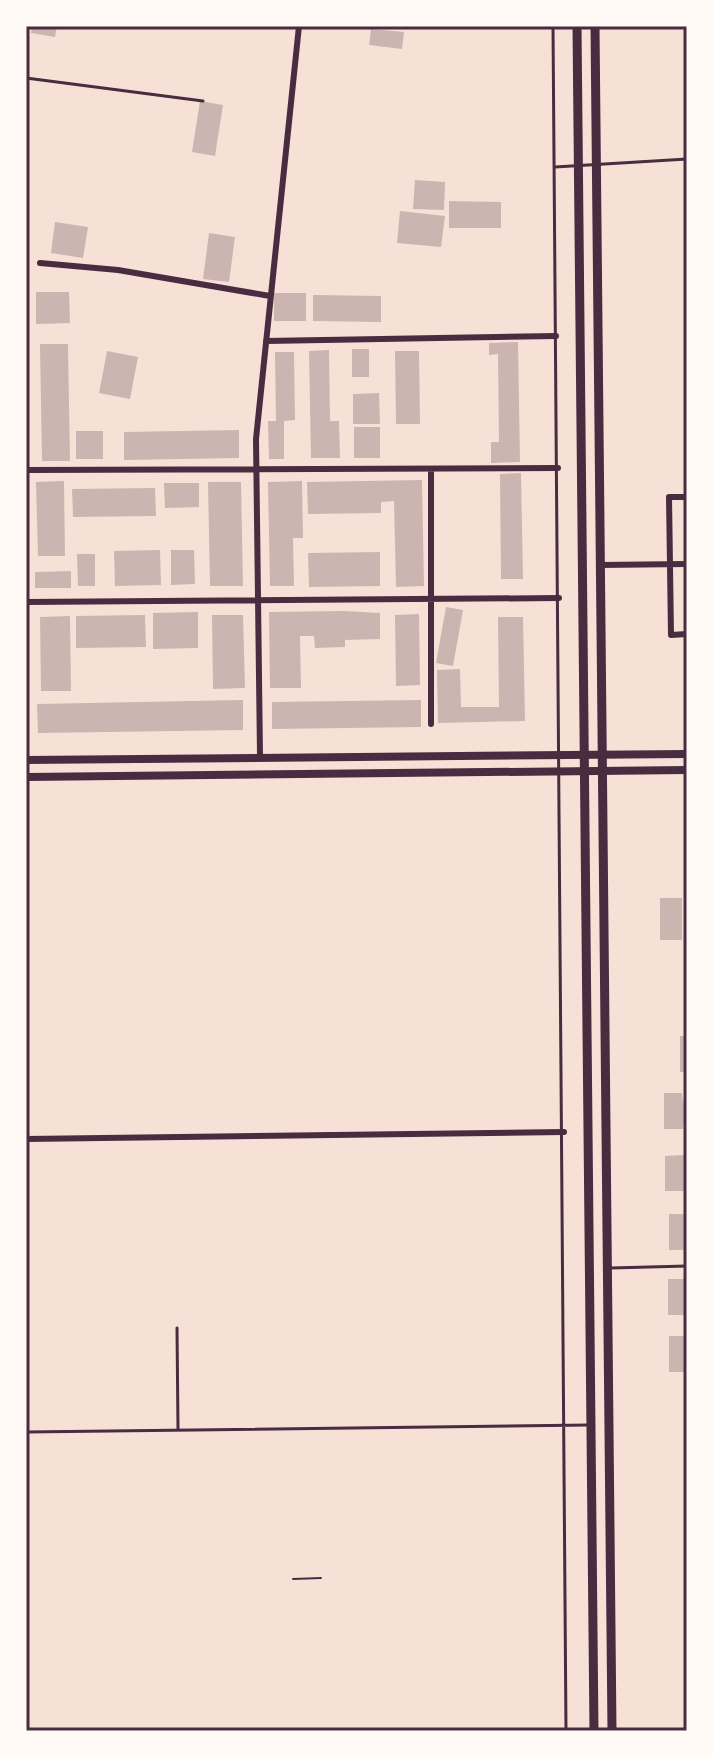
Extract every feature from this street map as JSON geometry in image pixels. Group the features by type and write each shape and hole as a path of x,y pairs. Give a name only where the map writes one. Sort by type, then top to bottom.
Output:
{"main road":[{"path":"577,26 594,1731"},
{"path":"595,26 612,1731"}],"street":[{"path":"260,756 256,469 270,296 299,26"},
{"path":"40,263 118,270 270,296"},
{"path":"266,341 556,336"},
{"path":"26,470 558,468"},
{"path":"431,469 431,724"},
{"path":"687,497 669,497 671,635 687,634"},
{"path":"600,565 687,564"},
{"path":"26,602 559,598"},
{"path":"26,760 687,754"},
{"path":"26,777 687,770"},
{"path":"26,1139 564,1132"}],"lane":[{"path":"553,26 564,1132 566,1731"},
{"path":"26,78 203,101"},
{"path":"555,167 628,160 687,159"},
{"path":"607,1268 687,1266"},
{"path":"177,1328 178,1429"},
{"path":"26,1432 591,1425"}],"path":[{"path":"293,1579 321,1578"}],"building":[{"path":"32,26 57,26 55,37 31,33"},
{"path":"371,29 404,32 402,49 369,45"},
{"path":"200,101 223,105 215,156 192,152"},
{"path":"415,180 445,182 444,210 413,209"},
{"path":"449,201 501,202 501,228 449,228"},
{"path":"400,211 445,216 441,247 397,243"},
{"path":"55,222 88,227 83,258 51,253"},
{"path":"209,233 235,237 229,282 203,279"},
{"path":"36,292 69,292 70,323 36,324"},
{"path":"274,293 306,293 306,321 274,321"},
{"path":"313,295 381,296 381,322 313,321"},
{"path":"518,342 520,462 491,463 491,442 499,442 498,354 489,355 489,343"},
{"path":"40,344 68,344 70,461 42,461"},
{"path":"352,349 369,349 369,377 352,377"},
{"path":"329,350 330,421 339,421 340,458 311,458 309,351"},
{"path":"107,351 138,357 130,399 99,393"},
{"path":"395,351 419,351 420,424 396,424"},
{"path":"275,352 294,352 295,420 284,421 284,459 269,459 268,421 276,421"},
{"path":"379,393 380,424 353,424 353,394"},
{"path":"354,427 380,427 380,458 354,458"},
{"path":"239,430 239,458 124,460 124,432"},
{"path":"76,431 103,431 103,459 76,459"},
{"path":"521,473 523,579 501,579 500,474"},
{"path":"422,480 424,586 396,587 394,501 381,502 381,513 308,514 307,482"},
{"path":"64,481 65,556 38,556 36,482"},
{"path":"302,481 303,538 293,538 294,586 270,586 268,482"},
{"path":"208,482 241,482 243,586 210,586"},
{"path":"164,483 199,483 199,507 165,508"},
{"path":"155,488 156,516 73,517 72,489"},
{"path":"160,550 161,585 115,586 114,551"},
{"path":"171,550 194,550 195,584 171,585"},
{"path":"380,552 380,586 309,587 308,553"},
{"path":"77,554 95,554 95,586 78,586"},
{"path":"71,571 71,588 35,588 35,572"},
{"path":"446,607 463,610 453,666 436,663"},
{"path":"198,612 198,648 153,649 153,613"},
{"path":"269,612 380,613 380,639 345,640 345,647 315,648 314,636 300,636 301,688 270,688"},
{"path":"419,614 420,685 396,686 395,615"},
{"path":"145,615 146,647 76,648 76,616"},
{"path":"212,615 243,615 245,688 213,689"},
{"path":"70,616 71,691 41,691 40,617"},
{"path":"498,617 523,617 525,721 438,723 437,670 460,669 461,707 499,707"},
{"path":"243,700 243,730 38,733 37,704"},
{"path":"421,700 421,727 272,729 272,702"},
{"path":"660,898 682,898 682,940 660,940"},
{"path":"680,1036 687,1036 687,1072 680,1072"},
{"path":"664,1093 682,1093 683,1102 687,1101 683,1129 664,1129"},
{"path":"684,1155 684,1164 687,1164 684,1191 665,1191 665,1156"},
{"path":"669,1214 687,1214 687,1250 669,1250"},
{"path":"668,1279 687,1279 687,1315 668,1315"},
{"path":"669,1336 687,1336 687,1372 669,1372"}]}
